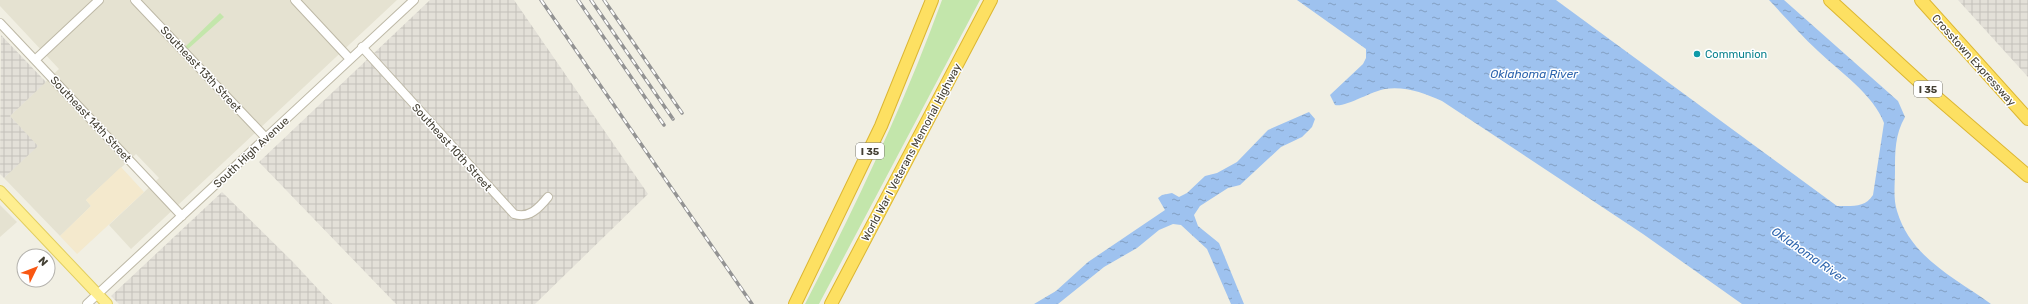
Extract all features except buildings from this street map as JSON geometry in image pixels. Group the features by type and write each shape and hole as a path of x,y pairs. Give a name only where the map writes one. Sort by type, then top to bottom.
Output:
{"highway":[{"name":"I 35","path":"797,301 881,126 932,0"},
{"name":"World War I Veterans Memorial Highway","path":"831,304 991,0"},
{"name":"I 35","path":"1830,0 1926,88 2028,176"},
{"name":"Crosstown Expressway","path":"1921,0 2028,119"}],"main road":[{"path":"0,190 107,304"}],"street":[{"path":"35,60 99,0"},
{"name":"Southeast 13th Street","path":"135,0 266,138"},
{"path":"294,0 350,59"},
{"name":"South High Avenue","path":"87,304 414,0"},
{"name":"Southeast 14th Street","path":"0,23 182,216"},
{"name":"Southeast 10th Street","path":"362,48 514,214 522,217 532,213 548,197"}],"shaded area":[{"path":"0,0 397,0 131,249 109,225 159,178 136,154 86,200 91,206 60,236 4,178 37,146 10,116 59,69 0,6"},
{"path":"430,0 514,0 648,194 535,304 396,304 259,162"},
{"path":"1958,0 2028,0 2028,77"},
{"path":"1,35 46,82 10,116 38,146 4,178 0,174"},
{"path":"121,167 144,192 77,254 60,236 91,206 86,200"},
{"path":"222,192 293,262 332,304 119,304 111,296"},
{"path":"0,205 17,222 0,237"}],"green space":[{"path":"942,0 980,0 819,304 805,304 843,230 878,154 912,78"},
{"path":"220,13 224,17 188,49 185,47"}],"water":[{"name":"Oklahoma River","path":"1297,0 1556,0 1837,206 1862,204 1873,195 1884,123 1879,113 1864,93 1826,59 1769,0 1784,0 1898,101 1905,117 1899,130 1896,143 1895,196 1897,211 1904,227 1912,242 1935,265 1991,304 1742,304 1643,234 1442,101 1407,89 1392,88 1379,90 1345,104 1335,105 1330,95 1363,64 1366,58 1366,49"},
{"path":"1309,112 1315,119 1312,127 1302,137 1281,147 1240,185 1228,188 1200,206 1194,215 1198,226 1219,243 1244,304 1231,304 1207,249 1181,225 1173,224 1159,230 1137,248 1104,267 1058,304 1034,304 1056,291 1088,262 1165,210 1158,198 1162,195 1172,193 1179,197 1187,193 1205,176 1217,173 1237,162 1268,130"}],"railway":[{"path":"541,0 752,304"},
{"path":"578,0 664,125"},
{"path":"591,0 673,119"},
{"path":"604,0 682,113"}],"place":[{"name":"Communion","path":"1697,54"}]}
